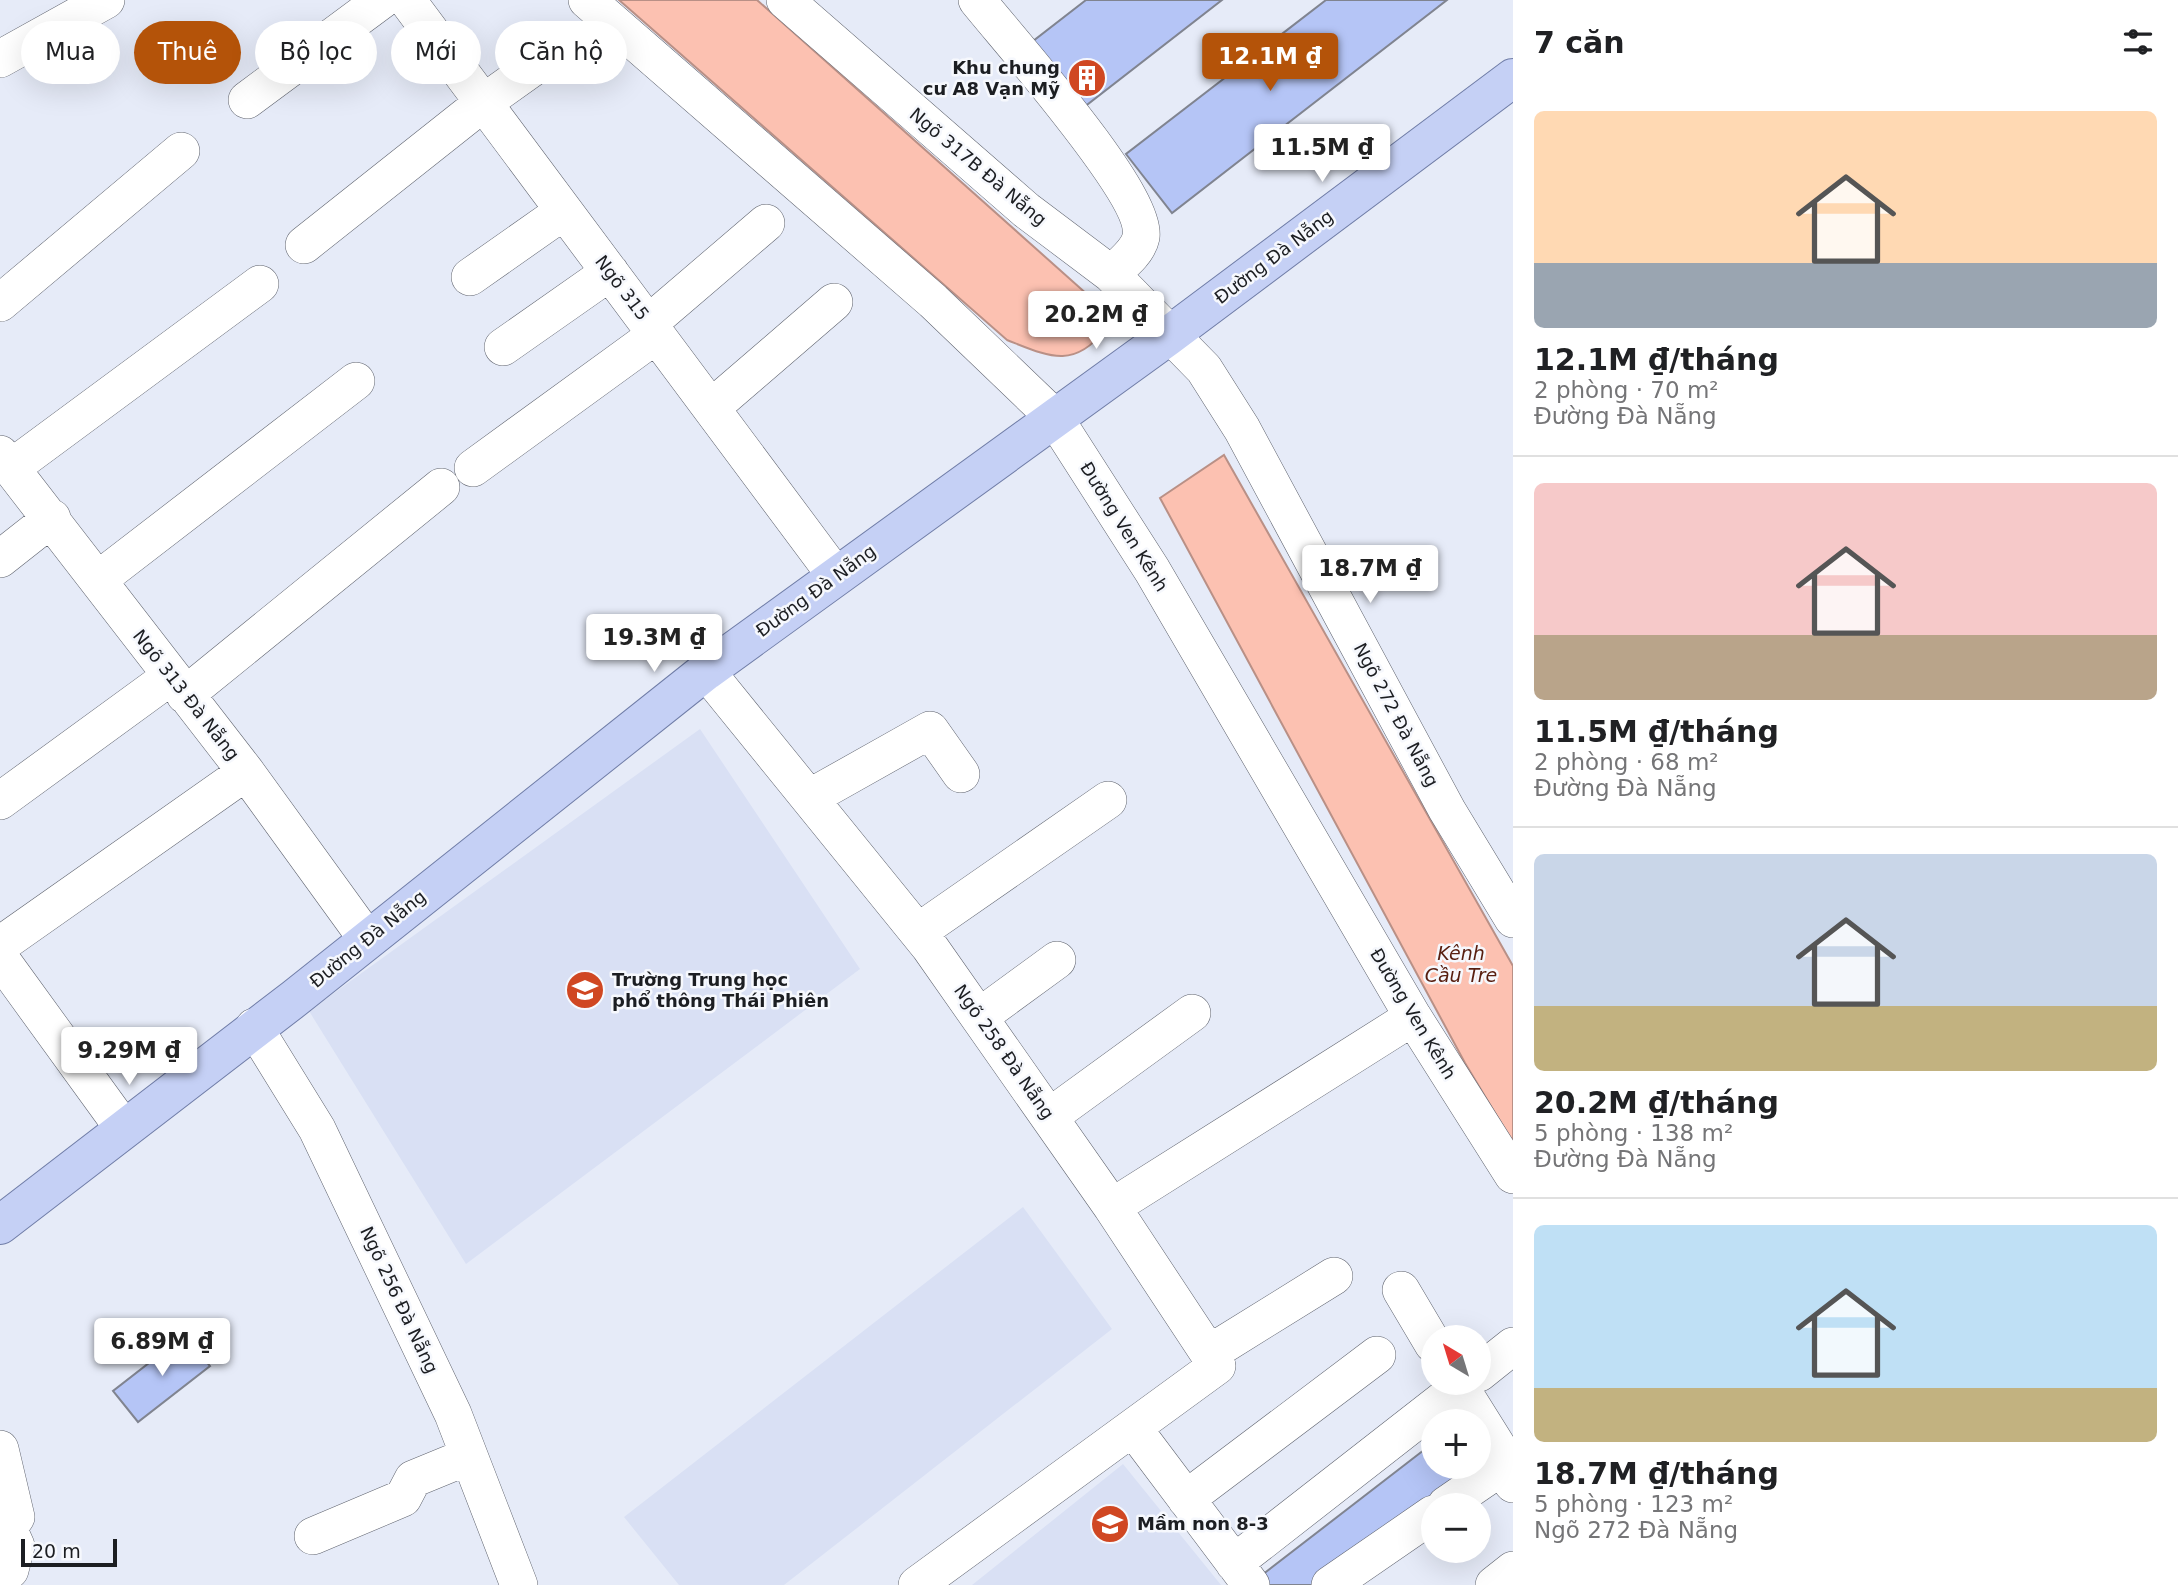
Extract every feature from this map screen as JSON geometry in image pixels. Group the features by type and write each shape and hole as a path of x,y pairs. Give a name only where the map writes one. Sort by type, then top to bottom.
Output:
{"main road":[{"name":"Đường Đà Nẵng","path":"2,1221 124,1129 706,671 1169,335 1513,78"}],"street":[{"path":"247,100 382,0"},
{"name":"Ngõ 315","path":"407,0 836,576"},
{"name":"Đường Ven Kênh","path":"587,0 922,292 1057,415 1152,570 1413,1017 1513,1175"},
{"name":"Ngõ 317B Đà Nẵng","path":"785,0 1026,210 1111,274 1169,335"},
{"path":"977,0 1120,178 1138,212 1142,234 1138,245 1111,274"},
{"path":"0,60 88,5"},
{"path":"304,244 510,84"},
{"path":"0,303 180,151"},
{"path":"470,277 564,211"},
{"path":"474,468 652,330 766,223"},
{"path":"503,347 610,272"},
{"path":"6,461 260,284"},
{"path":"711,408 834,302"},
{"name":"Ngõ 272 Đà Nẵng","path":"1169,335 1204,369 1242,429 1447,810 1513,919"},
{"path":"99,579 356,381"},
{"name":"Ngõ 313 Đà Nẵng","path":"6,461 246,772 367,939"},
{"path":"0,801 178,686 442,487"},
{"path":"0,559 52,518"},
{"name":"Ngõ 258 Đà Nẵng","path":"706,671 918,932 1112,1207 1210,1353"},
{"path":"809,798 930,730 961,774"},
{"path":"0,945 246,772"},
{"path":"918,932 1108,800"},
{"path":"0,958 124,1129"},
{"path":"979,1017 1057,960"},
{"path":"1049,1117 1192,1013"},
{"path":"1112,1207 1413,1017"},
{"name":"Ngõ 256 Đà Nẵng","path":"254,1027 317,1129 453,1414 519,1585"},
{"path":"917,1585 1217,1366 1210,1353 1334,1276"},
{"path":"1401,1290 1422,1325"},
{"path":"1491,1362 1513,1346"},
{"path":"1186,1499 1377,1355"},
{"path":"1133,1428 1243,1574 1449,1395"},
{"path":"1471,1493 1506,1476 1497,1446 1472,1395"},
{"path":"0,1449 5,1487 16,1517 8,1528 16,1546 10,1570 0,1578"},
{"path":"313,1535 403,1498 413,1479 469,1456"},
{"path":"1330,1585 1421,1522"},
{"path":"1494,1585 1513,1570"}],"shaded area":[{"name":"Trường Trung học phổ thông Thái Phiên","path":"700,729 860,969 466,1264 309,1011"},
{"path":"1023,1207 1112,1329 784,1585 679,1585 624,1517"},
{"name":"Mầm non 8-3","path":"1123,1464 1221,1585 972,1585"}],"water":[{"path":"619,0 757,0 1098,304 1105,330 1093,343 1071,355 1059,356 1035,351 1007,340"},
{"name":"Kênh Cầu Tre","path":"1224,455 1513,966 1513,1143 1465,1063 1160,498"}],"building":[{"name":"Khu chung cư A8 Vạn Mỹ","path":"1086,0 1222,0 1079,111 1028,45"},
{"path":"1326,0 1447,0 1172,213 1126,154"},
{"path":"185,1335 210,1366 138,1422 113,1391"},
{"path":"1421,1452 1421,1479 1458,1479 1443,1493 1421,1493 1421,1514 1345,1585 1249,1585"}],"place":[{"name":"Khu chung cư A8 Vạn Mỹ","path":"1087,78"},
{"name":"Trường Trung học phổ thông Thái Phiên","path":"585,990"},
{"name":"Mầm non 8-3","path":"1110,1524"}]}
